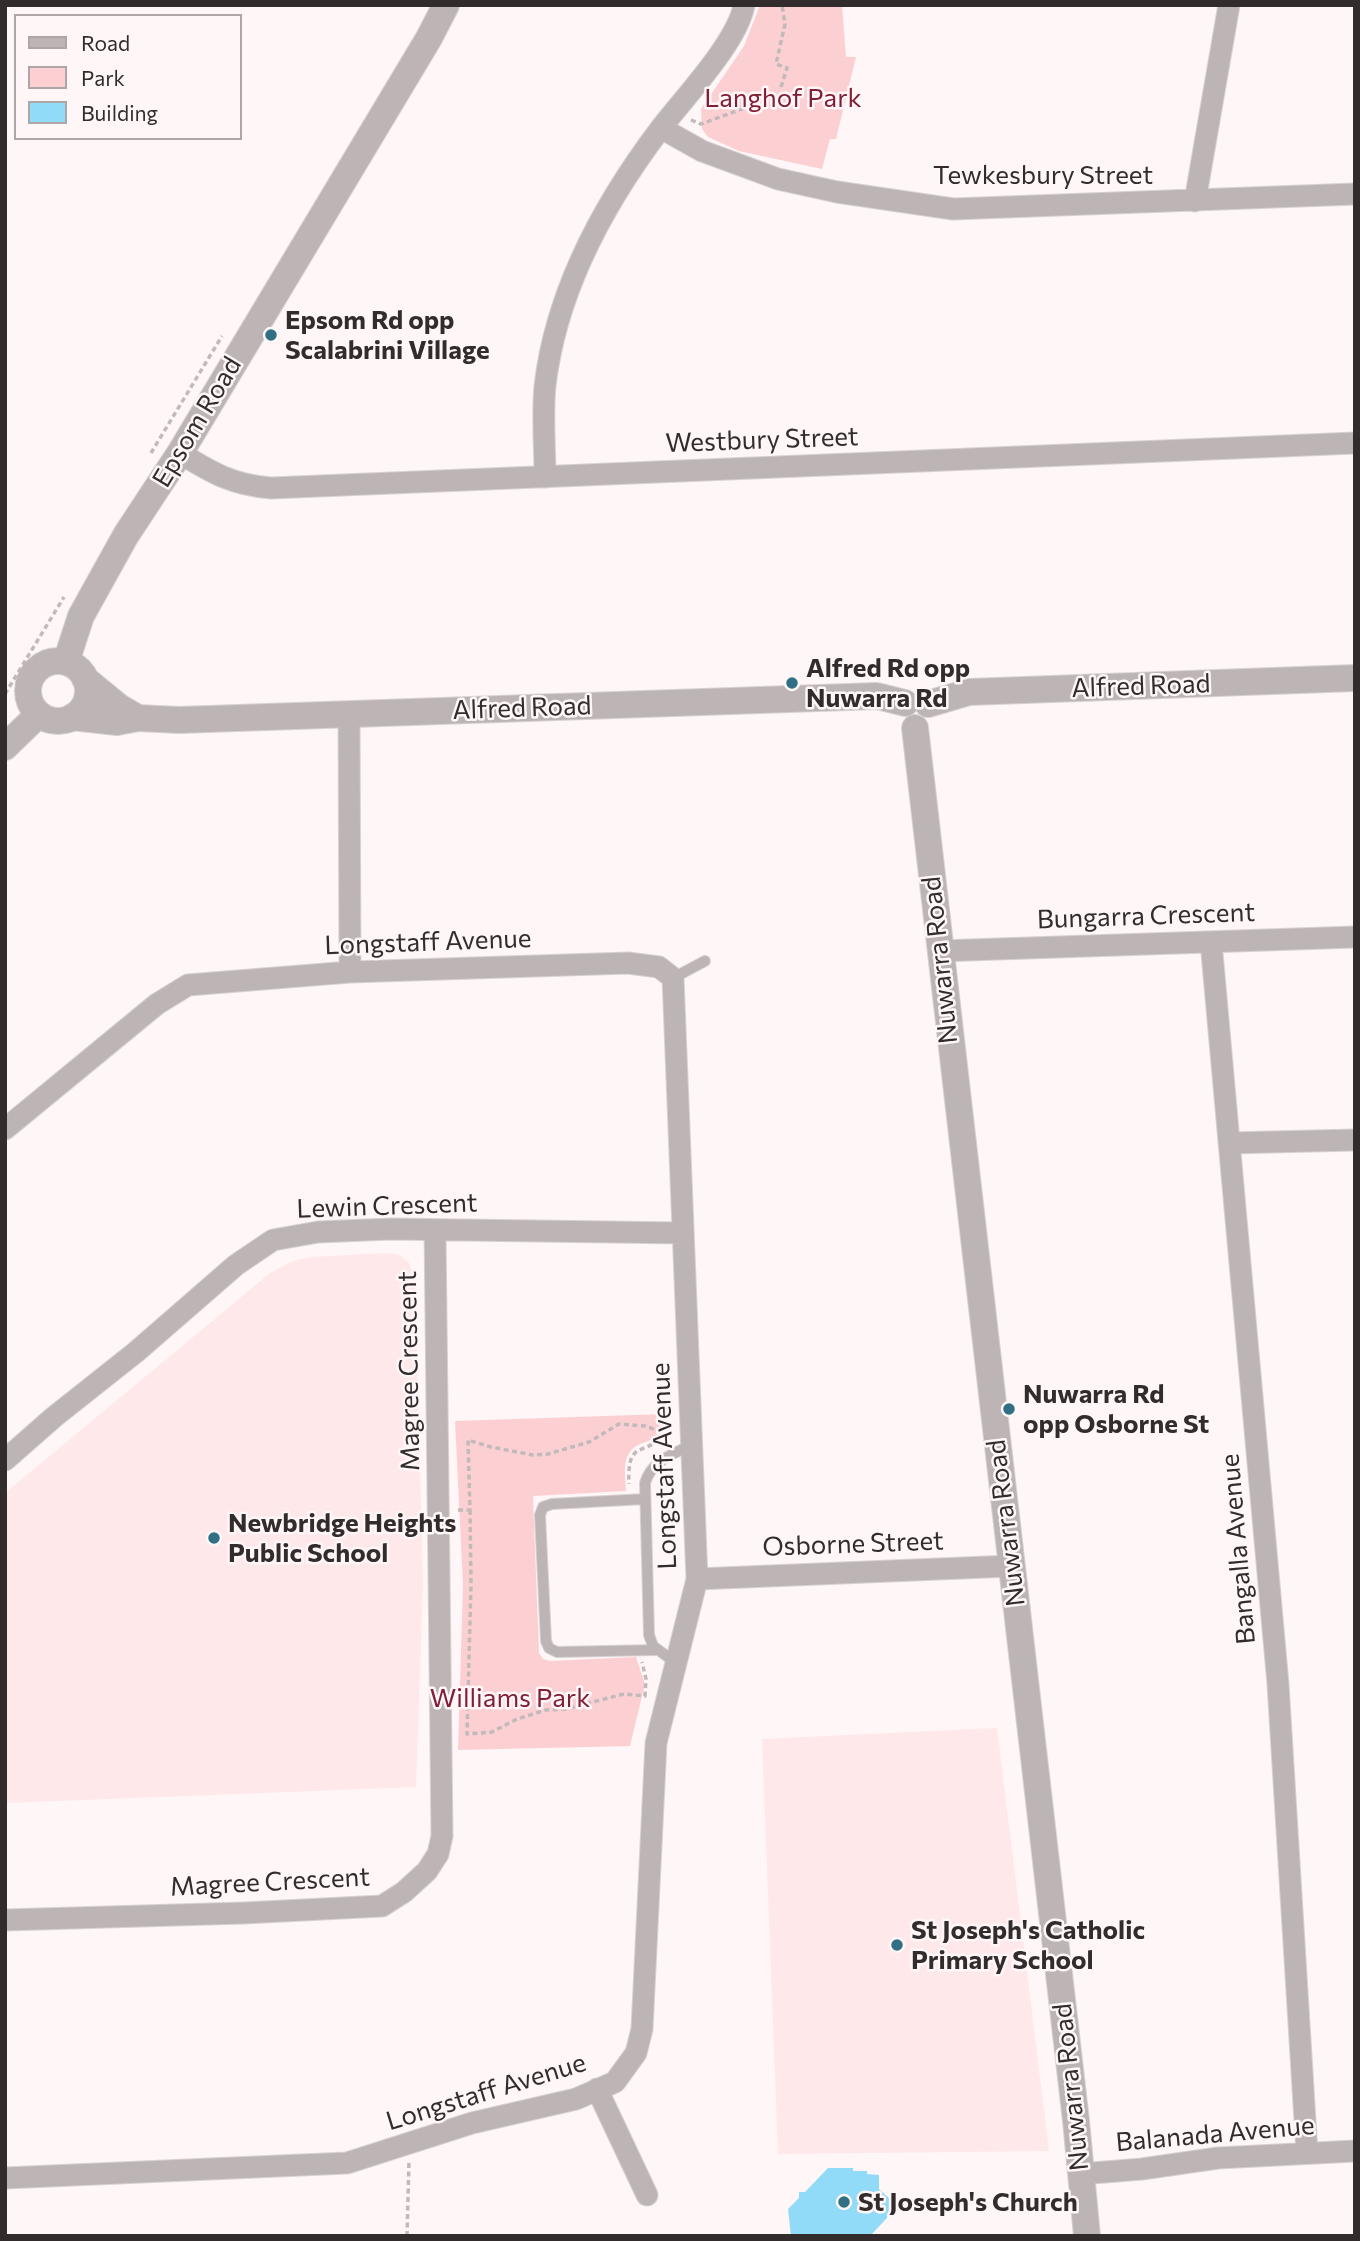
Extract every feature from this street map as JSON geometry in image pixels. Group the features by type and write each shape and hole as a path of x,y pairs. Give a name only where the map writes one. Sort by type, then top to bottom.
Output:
{"street":[{"name":"Epsom Road","path":"75,670 81,615 126,536 180,453 422,50 446,5"},
{"path":"545,477 545,389 552,348 571,285 588,243 610,201 667,120 726,45 743,15 744,5"},
{"path":"1195,201 1229,5"},
{"name":"Tewkesbury Street","path":"667,120 702,151 778,179 837,192 953,209 1355,194"},
{"name":"Westbury Street","path":"180,453 221,478 271,488 1355,443"},
{"path":"75,670 88,696 79,712 72,717 55,721 39,714 29,699 28,690 34,673 48,663 75,670 119,707 138,718"},
{"name":"Alfred Road","path":"72,717 117,722 138,718 179,720 877,696 916,703 969,692 1355,678"},
{"name":"Nuwarra Road","path":"916,703 901,711 903,721 915,728 1087,2236"},
{"path":"5,747 39,714"},
{"path":"349,714 350,972"},
{"name":"Bungarra Crescent","path":"939,951 1355,937"},
{"name":"Bangalla Avenue","path":"1212,942 1278,1684 1307,2152"},
{"name":"Longstaff Avenue","path":"5,1129 157,1004 188,985 350,972 628,963 659,967 673,978 696,1579 656,1743 642,2029 636,2053 615,2082 576,2099 472,2123 347,2163 5,2178"},
{"path":"1229,1143 1355,1140"},
{"name":"Lewin Crescent","path":"5,1460 236,1265 273,1240 318,1232 435,1230 683,1233"},
{"name":"Magree Crescent","path":"5,1920 382,1906 404,1892 427,1871 438,1854 442,1836 435,1230"},
{"name":"Osborne Street","path":"696,1579 1011,1566"},
{"path":"597,2089 648,2195"},
{"name":"Balanada Avenue","path":"1080,2174 1142,2169 1218,2158 1355,2151"}],"lane":[{"path":"673,978 705,961"},
{"path":"676,1663 656,1650 649,1635 645,1483 649,1470 659,1461 691,1445"},
{"path":"645,1499 552,1504 543,1507 540,1516 546,1640 549,1648 556,1652 656,1650"}],"path":[{"path":"780,86 788,68 776,64 785,24 782,5"},
{"path":"667,120 701,124 772,98"},
{"path":"148,458 227,328"},
{"path":"5,694 69,589"},
{"path":"629,1500 628,1462 632,1454 658,1441 665,1433 626,1424 613,1427 589,1442 548,1454 519,1454 468,1440 471,1584 467,1734 492,1732 517,1719 546,1710 566,1709 624,1694 645,1696 646,1679 638,1650"},
{"path":"439,1510 470,1510"},
{"path":"407,2236 410,2143"}],"shaded area":[{"name":"Newbridge Heights Public School","path":"386,1253 400,1255 409,1263 415,1283 423,1583 416,1787 5,1803 5,1493 270,1273 293,1261 311,1257"},
{"name":"St Joseph's Catholic Primary School","path":"997,1728 1049,2151 778,2154 762,1739"}],"green space":[{"name":"Langhof Park","path":"760,5 842,5 846,57 856,57 836,139 830,139 822,169 739,151 708,137 702,129 701,109 744,46"},
{"name":"Williams Park","path":"665,1414 662,1432 630,1452 625,1466 626,1491 533,1496 539,1653 543,1659 550,1661 636,1657 645,1684 630,1746 458,1750 463,1585 455,1421"}],"building":[{"name":"St Joseph's Church","path":"828,2168 853,2168 853,2171 867,2171 867,2174 879,2175 879,2189 898,2206 871,2235 791,2236 788,2209 799,2198 799,2192 805,2192"}],"place":[{"name":"Epsom Rd opp Scalabrini Village","path":"271,335"},
{"name":"Alfred Rd opp Nuwarra Rd","path":"792,683"},
{"name":"Nuwarra Rd opp Osborne St","path":"1009,1409"},
{"name":"Newbridge Heights Public School","path":"214,1538"},
{"name":"St Joseph's Catholic Primary School","path":"897,1945"},
{"name":"St Joseph's Church","path":"844,2202"}]}
